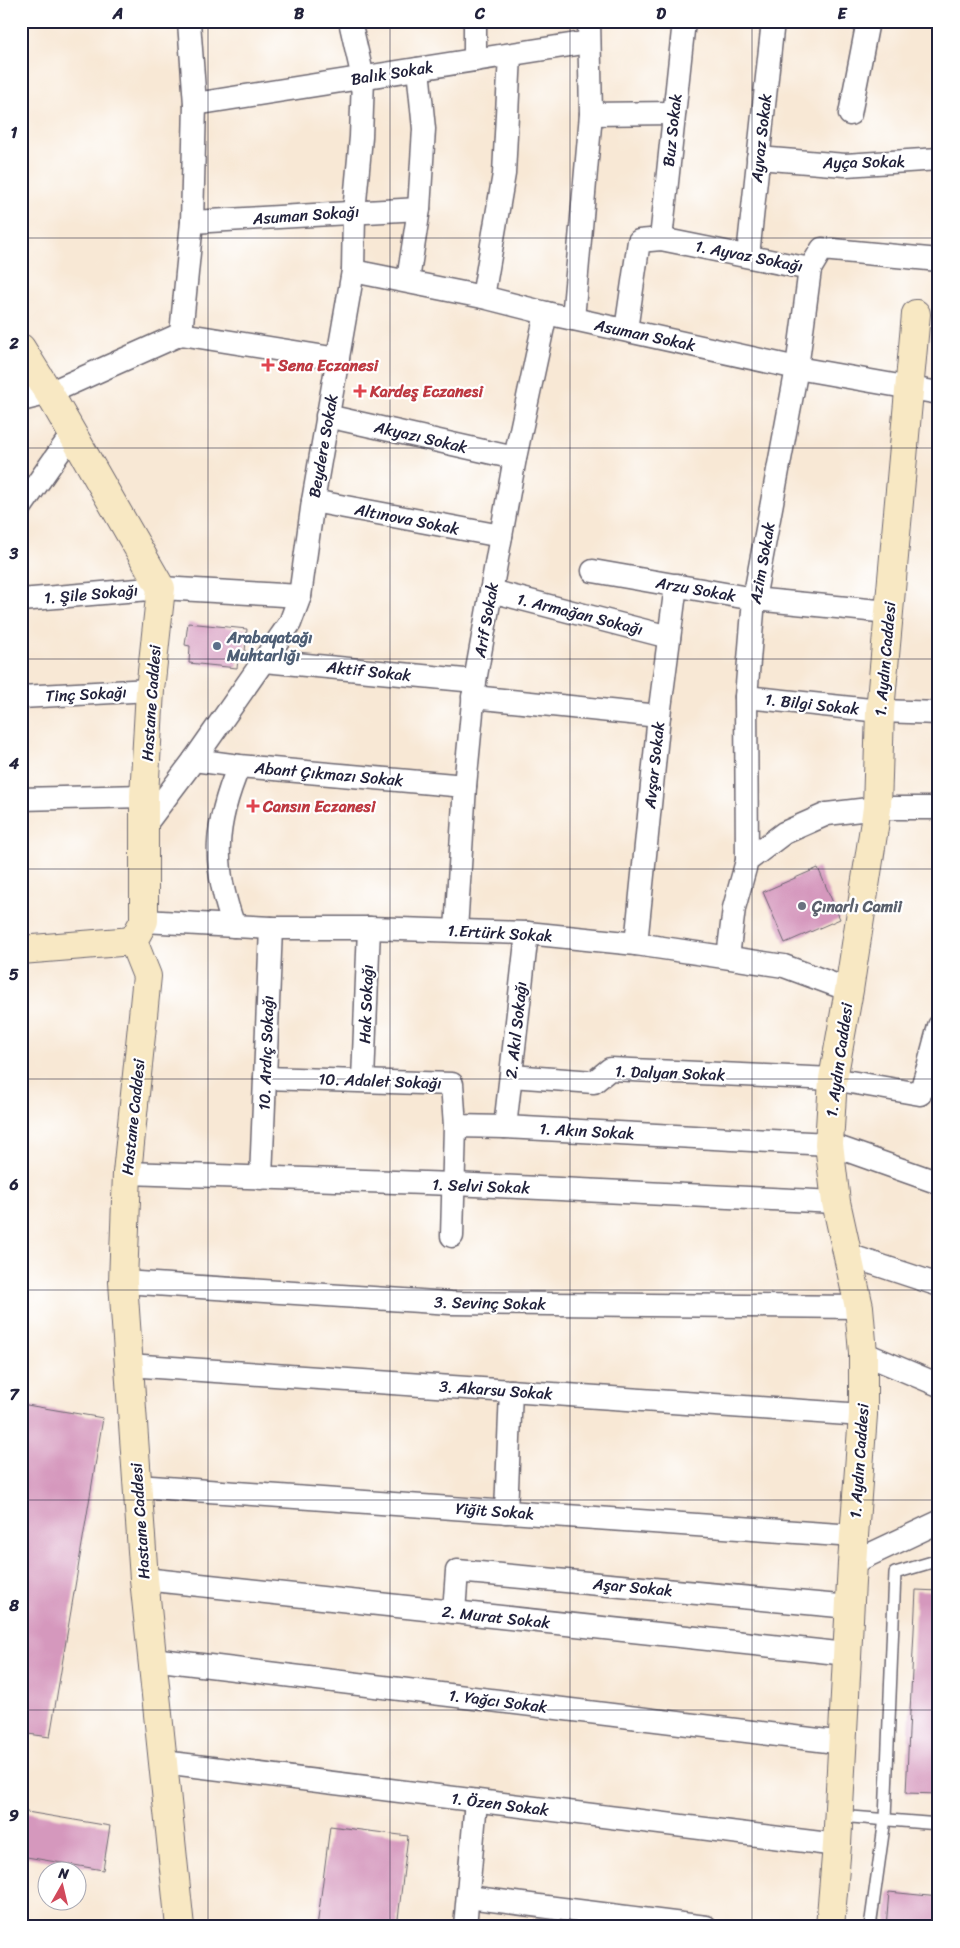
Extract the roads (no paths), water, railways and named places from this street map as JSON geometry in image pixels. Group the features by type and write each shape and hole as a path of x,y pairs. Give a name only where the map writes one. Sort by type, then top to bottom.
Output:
{"main road":[{"name":"1. Aydın Caddesi","path":"830,1927 838,1845 852,1563 863,1416 863,1353 859,1307 836,1202 829,1144 833,1079 849,990 877,808 880,711 916,314"},
{"path":"21,348 49,393 161,588"},
{"name":"Hastane Caddesi","path":"161,588 150,690 144,796 145,825 139,931 146,976 127,1173 123,1282 144,1579 180,1927"},
{"path":"21,950 139,931"}],"street":[{"name":"Beydere Sokak","path":"145,825 194,760 290,623 300,596 306,566 313,501 353,270 354,212 361,137 363,78 350,21"},
{"path":"475,21 475,60"},
{"name":"Buz Sokak","path":"661,239 684,21"},
{"name":"Ayvaz Sokak","path":"748,256 773,21"},
{"path":"850,114 868,21"},
{"path":"181,334 192,222 195,104 189,22"},
{"name":"Balık Sokak","path":"195,104 510,54 589,32"},
{"path":"573,319 591,114 589,32"},
{"path":"483,297 504,174 510,54"},
{"path":"408,280 419,208 424,129 418,69"},
{"path":"591,114 674,113"},
{"name":"Ayça Sokak","path":"758,158 845,165 939,159"},
{"name":"Asuman Sokağı","path":"192,222 419,208"},
{"name":"1. Ayvaz Sokağı","path":"626,330 639,241 661,239 810,268 822,249 939,260"},
{"name":"Azim Sokak","path":"728,957 734,908 747,860 746,696 754,599 797,368 810,268"},
{"name":"Asuman Sokak","path":"353,270 408,280 546,313 797,368 939,393"},
{"name":"Arif Sokak","path":"456,930 465,786 474,689 516,458 546,313"},
{"path":"21,400 49,393 181,334 338,359"},
{"name":"Akyazı Sokak","path":"327,416 516,458"},
{"path":"21,507 72,434"},
{"name":"Altınova Sokak","path":"313,501 502,536"},
{"name":"Arzu Sokak","path":"593,570 754,599 890,612"},
{"name":"Avşar Sokak","path":"636,944 659,716 676,585"},
{"name":"1. Şile Sokağı","path":"21,600 161,588 300,596"},
{"name":"1. Armağan Sokağı","path":"491,591 669,637"},
{"name":"Aktif Sokak","path":"264,661 659,716"},
{"name":"Tinç Sokağı","path":"21,697 150,690"},
{"name":"1. Bilgi Sokak","path":"746,696 880,711 939,713"},
{"name":"Abant Çıkmazı Sokak","path":"194,760 239,766 465,786"},
{"path":"234,926 224,899 218,841 223,812 239,766"},
{"path":"21,798 144,796"},
{"path":"747,860 784,833 828,814 877,808 939,808"},
{"name":"1.Ertürk Sokak","path":"139,931 234,926 456,930 528,934 636,944 784,966 849,990"},
{"name":"10. Ardıç Sokağı","path":"261,1178 271,928"},
{"name":"Hak Sokağı","path":"363,1080 369,928"},
{"name":"2. Akıl Sokağı","path":"506,1127 528,934"},
{"path":"933,1073 939,1026"},
{"name":"1. Dalyan Sokak","path":"511,1076 594,1082 610,1069 833,1079 920,1094 933,1073"},
{"name":"10. Adalet Sokağı","path":"265,1078 452,1084 455,1126"},
{"path":"452,1236 455,1126"},
{"name":"1. Akın Sokak","path":"455,1126 829,1144 939,1182"},
{"name":"1. Selvi Sokak","path":"127,1173 454,1184 836,1202"},
{"path":"848,1255 939,1285"},
{"name":"3. Sevinç Sokak","path":"123,1282 451,1303 859,1307"},
{"path":"863,1353 939,1385"},
{"name":"3. Akarsu Sokak","path":"128,1365 863,1416"},
{"path":"506,1512 511,1392"},
{"name":"Yiğit Sokak","path":"137,1486 854,1536"},
{"path":"852,1563 939,1522"},
{"name":"Aşar Sokak","path":"454,1612 457,1571 850,1607"},
{"name":"2. Murat Sokak","path":"144,1579 847,1654"},
{"name":"1. Yağcı Sokak","path":"152,1659 844,1743"},
{"name":"1. Özen Sokak","path":"163,1762 838,1845"},
{"path":"465,1927 476,1801"},
{"path":"468,1897 706,1927"}],"lane":[{"path":"870,1927 885,1819 895,1573 939,1560"},
{"path":"839,1816 939,1824"}],"place":[{"name":"Sena Eczanesi","path":"268,365"},
{"name":"Kardeş Eczanesi","path":"360,391"},
{"name":"Arabayatağı Muhtarlığı","path":"217,646"},
{"name":"Cansın Eczanesi","path":"253,806"},
{"name":"Çınarlı Camii","path":"802,906"}]}
